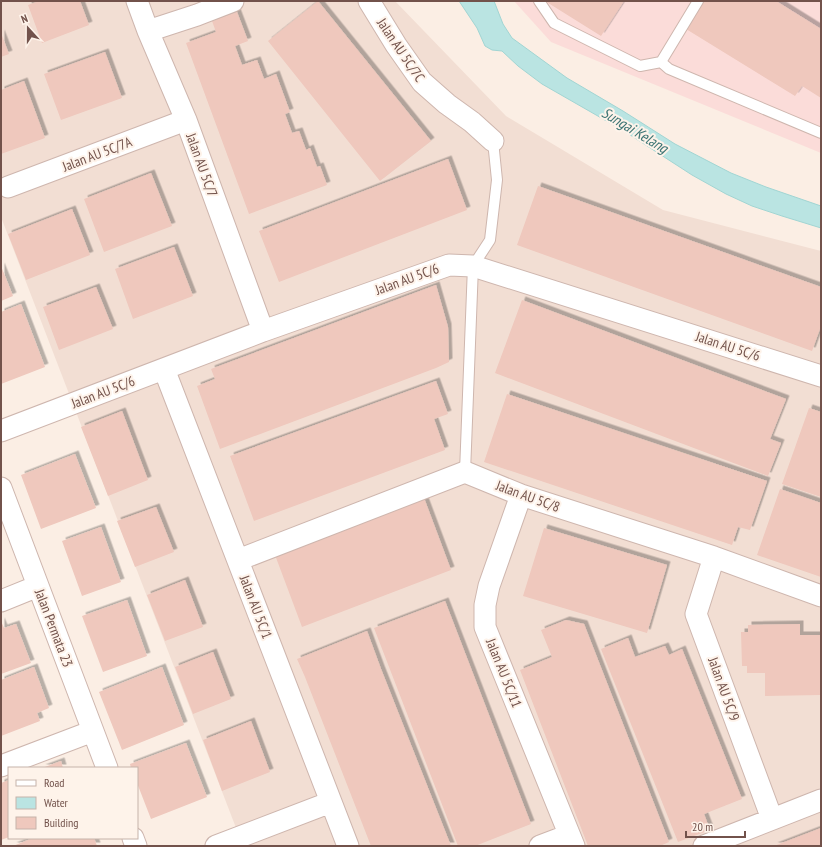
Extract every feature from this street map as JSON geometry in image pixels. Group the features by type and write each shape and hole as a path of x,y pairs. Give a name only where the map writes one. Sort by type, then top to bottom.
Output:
{"street":[{"name":"Jalan AU 5C/7","path":"137,1 148,31 186,120 263,330"},
{"path":"148,31 197,15 233,1"},
{"name":"Jalan AU 5C/7C","path":"369,1 396,45 422,82 493,141"},
{"name":"Jalan AU 5C/7A","path":"8,187 186,120"},
{"name":"Jalan AU 5C/6","path":"1,430 263,330 448,265 473,266 821,376"},
{"name":"Jalan AU 5C/1","path":"164,369 348,846"},
{"path":"238,560 466,472"},
{"name":"Jalan AU 5C/8","path":"466,472 521,495 714,558 821,596"},
{"name":"Jalan Permata 23","path":"1,488 107,767"},
{"name":"Jalan AU 5C/11","path":"521,495 489,586 485,605 485,627 571,840"},
{"name":"Jalan AU 5C/9","path":"714,558 696,614 772,819"},
{"path":"1,601 38,586"},
{"path":"1,766 93,731"},
{"path":"704,846 821,800"},
{"path":"216,846 331,802"},
{"path":"540,846 571,840"}],"lane":[{"path":"539,1 554,23 640,66 662,62 698,1"},
{"path":"662,62 669,69 821,133"},
{"path":"466,472 473,266 490,240 497,180 493,141"}],"shaded area":[{"path":"1,1 395,1 506,116 663,210 821,251 821,846 243,846 1,217"},
{"path":"514,1 821,1 821,153 551,42"}],"water":[{"name":"Sungai Kelang","path":"459,1 494,1 503,24 512,38 567,78 675,144 731,173 821,206 821,228 752,206 726,194 692,175 624,131 542,84 518,66 502,51 492,50 485,46 477,28"}],"building":[{"path":"39,1 80,1 89,25 42,43 28,5"},
{"path":"318,1 431,141 380,181 268,41"},
{"path":"545,1 624,1 601,36"},
{"path":"704,1 776,1 821,29 821,98 802,86 795,96 686,29"},
{"path":"237,12 248,41 235,46 242,65 257,60 264,79 276,74 290,112 285,114 292,133 299,131 306,150 310,148 317,167 320,166 327,185 249,214 186,43 216,32 212,21"},
{"path":"1,33 9,54 1,57"},
{"path":"105,52 122,98 61,120 44,74"},
{"path":"24,81 45,138 1,154 1,90"},
{"path":"448,159 467,210 279,282 259,231"},
{"path":"151,173 172,226 104,252 84,199"},
{"path":"538,186 821,287 821,326 812,351 517,245"},
{"path":"72,209 90,255 26,280 8,234"},
{"path":"174,247 193,296 133,319 115,269"},
{"path":"1,266 13,296 1,301"},
{"path":"436,285 448,327 449,362 220,449 197,386 215,379 211,369"},
{"path":"96,287 113,329 59,350 43,307"},
{"path":"522,300 786,399 770,439 781,443 768,476 495,373"},
{"path":"21,304 45,367 1,384 1,312"},
{"path":"436,381 448,414 434,419 445,450 254,521 230,456"},
{"path":"507,394 767,481 750,530 738,527 732,545 484,462"},
{"path":"809,408 821,412 821,497 782,484"},
{"path":"122,411 148,480 108,496 81,427"},
{"path":"75,454 96,508 41,529 21,475"},
{"path":"780,489 821,503 821,577 757,555"},
{"path":"424,498 451,570 302,627 275,555"},
{"path":"156,507 174,552 135,567 117,521"},
{"path":"101,527 121,582 82,596 62,541"},
{"path":"544,528 667,565 647,633 523,596"},
{"path":"185,580 203,627 165,641 147,595"},
{"path":"127,600 147,656 103,672 82,616"},
{"path":"445,601 531,824 475,846 458,846 374,628"},
{"path":"566,620 584,624 669,842 660,846 588,846 520,670 552,657 541,630"},
{"path":"1,621 4,628 16,624 31,663 1,674"},
{"path":"800,624 800,635 821,635 821,695 765,696 765,673 747,673 747,666 742,666 741,632 748,632 748,625"},
{"path":"367,631 451,846 371,846 297,659"},
{"path":"628,638 635,657 665,646 669,655 682,649 742,799 704,814 710,830 678,842 601,649"},
{"path":"213,652 231,699 193,714 175,667"},
{"path":"34,667 49,708 37,713 40,721 1,736 1,680"},
{"path":"162,667 184,725 122,750 99,692"},
{"path":"251,721 270,772 222,791 203,740"},
{"path":"186,743 207,797 151,819 138,786 138,767 131,767 130,764"},
{"path":"61,761 63,767 45,767"},
{"path":"8,780 8,837 1,840 1,783"},
{"path":"821,828 821,846 774,846"},
{"path":"30,839 94,839 97,846 13,846"}]}
